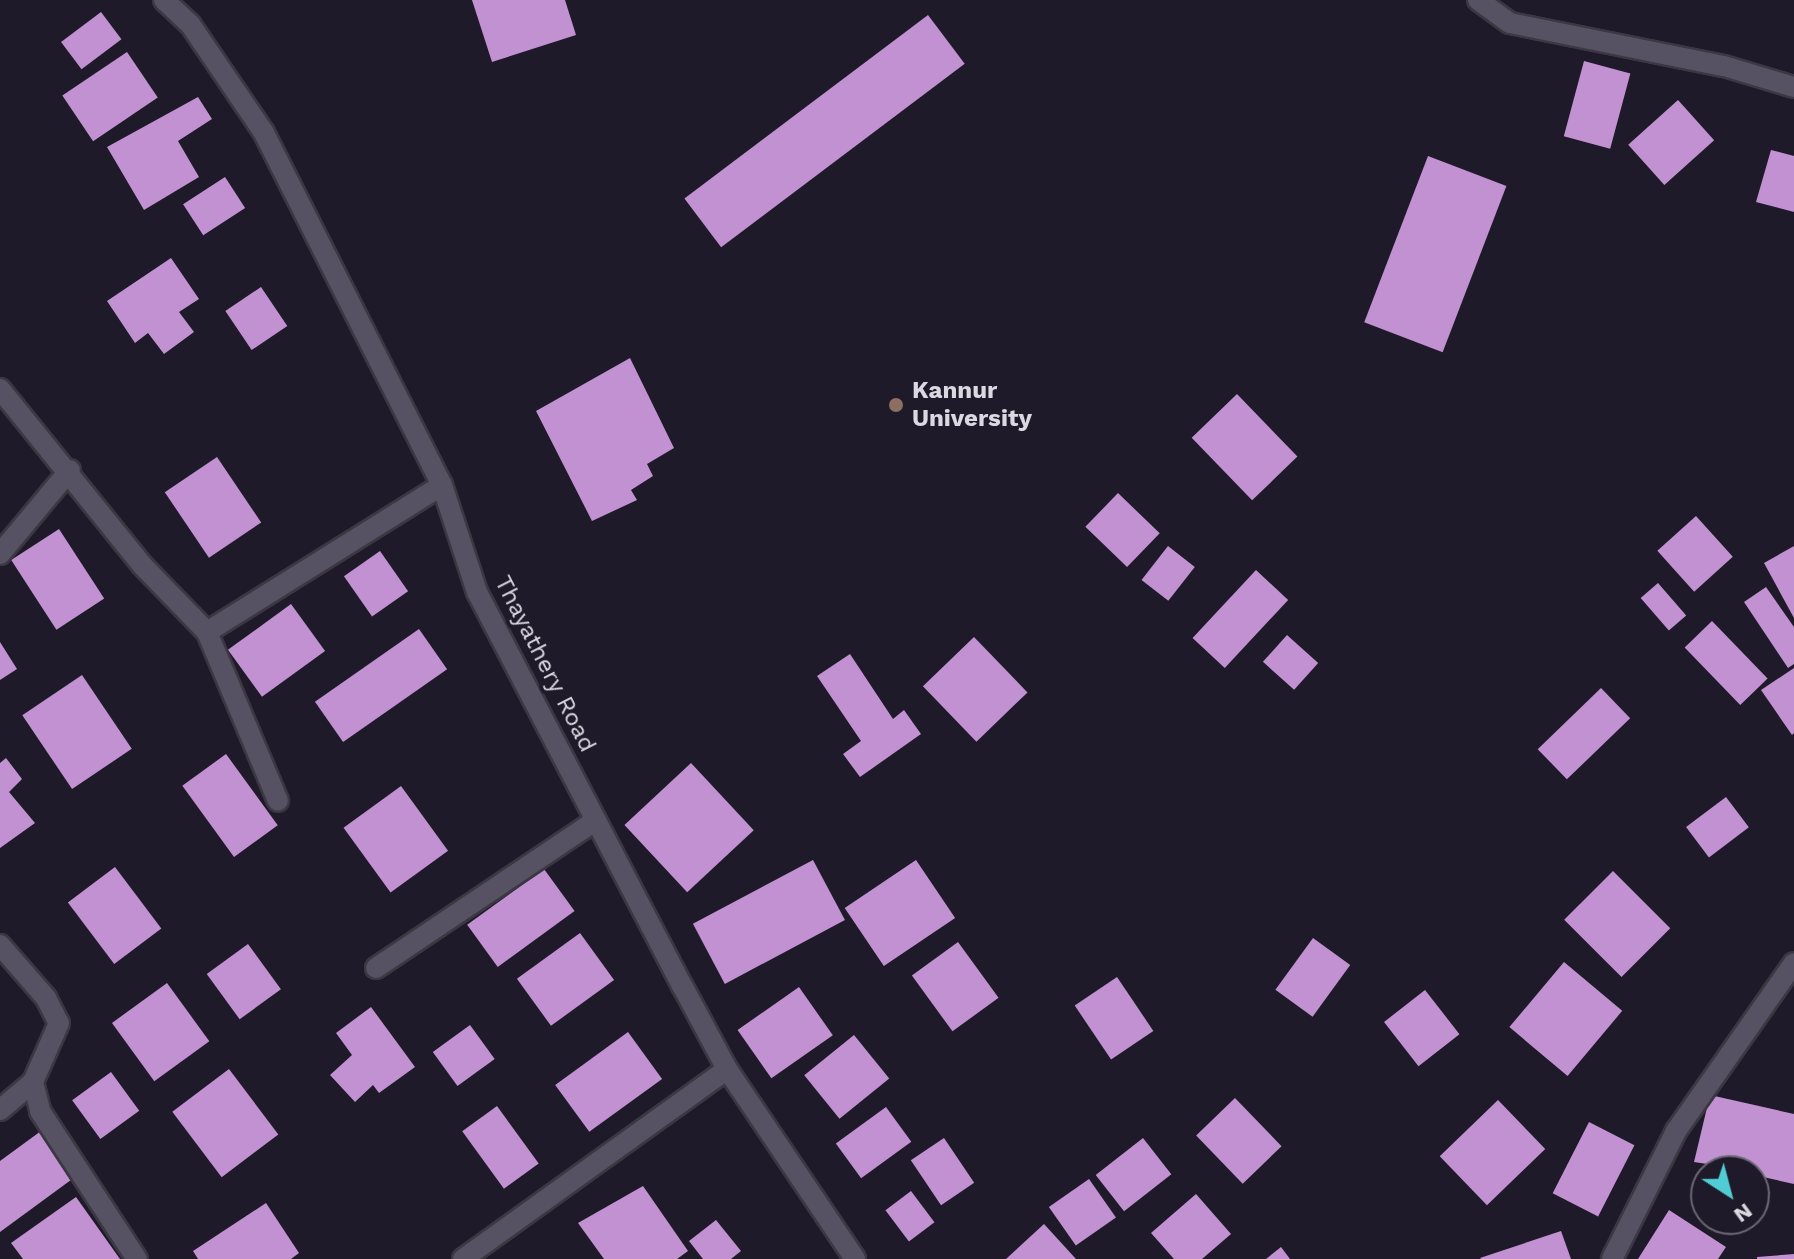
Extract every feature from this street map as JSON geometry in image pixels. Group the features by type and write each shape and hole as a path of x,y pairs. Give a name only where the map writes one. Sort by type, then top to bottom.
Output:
{"street":[{"name":"Thayathery Road","path":"164,0 190,24 264,133 442,485 477,592 596,820 727,1069 855,1259"},
{"path":"1478,0 1510,23 1724,66 1794,87"},
{"path":"0,389 70,470 142,565 207,632 278,801"},
{"path":"0,554 70,470"},
{"path":"207,632 442,485"},
{"path":"376,968 596,820"},
{"path":"0,945 46,998 59,1023 33,1082 0,1110"},
{"path":"1612,1259 1676,1131 1794,963"},
{"path":"463,1259 727,1069"},
{"path":"33,1082 40,1111 137,1259"}],"building":[{"path":"472,0 565,0 576,35 492,62"},
{"path":"101,12 121,39 82,69 61,42"},
{"path":"928,15 965,64 721,247 684,199"},
{"path":"127,52 158,98 93,141 62,96"},
{"path":"1584,61 1630,73 1610,149 1564,136"},
{"path":"198,97 212,119 178,141 199,177 144,210 107,147"},
{"path":"1678,100 1714,140 1664,185 1628,145"},
{"path":"1771,150 1794,156 1794,212 1756,202"},
{"path":"1428,156 1506,186 1443,352 1364,322"},
{"path":"225,177 245,208 203,235 183,204"},
{"path":"171,258 199,299 179,312 194,332 164,354 148,333 135,343 107,301"},
{"path":"261,287 287,326 252,350 225,311"},
{"path":"630,358 674,448 647,464 653,476 631,490 637,500 592,521 536,411"},
{"path":"1237,394 1297,457 1252,500 1192,438"},
{"path":"217,457 261,522 209,558 165,492"},
{"path":"1118,493 1160,533 1127,567 1085,527"},
{"path":"1696,516 1733,557 1694,592 1657,551"},
{"path":"59,529 104,599 56,630 11,560"},
{"path":"1168,546 1195,567 1168,601 1142,580"},
{"path":"1794,546 1794,618 1764,563"},
{"path":"380,551 408,591 372,616 344,576"},
{"path":"1256,570 1288,600 1225,668 1193,638"},
{"path":"1658,583 1686,615 1669,631 1641,598"},
{"path":"1766,587 1794,627 1794,664 1788,668 1744,602"},
{"path":"291,604 325,651 262,697 228,650"},
{"path":"1712,621 1768,679 1740,705 1685,647"},
{"path":"419,629 447,669 343,742 315,702"},
{"path":"1287,635 1318,663 1294,690 1263,662"},
{"path":"974,637 1027,692 976,742 923,686"},
{"path":"0,642 17,669 0,680"},
{"path":"850,654 893,719 904,710 921,734 860,777 843,754 861,741 817,676"},
{"path":"1794,668 1794,733 1792,735 1761,690"},
{"path":"82,675 132,749 72,789 22,715"},
{"path":"1601,688 1630,718 1567,779 1538,749"},
{"path":"226,754 278,825 234,857 182,786"},
{"path":"6,758 22,779 9,792 35,823 0,848 0,763"},
{"path":"691,763 754,830 687,892 624,825"},
{"path":"401,786 448,851 391,892 344,828"},
{"path":"1726,797 1749,827 1709,857 1686,827"},
{"path":"813,860 845,920 725,984 693,924"},
{"path":"916,860 955,918 884,966 845,908"},
{"path":"115,867 161,928 114,964 68,903"},
{"path":"544,869 575,911 498,967 467,925"},
{"path":"1613,871 1670,928 1621,977 1564,920"},
{"path":"580,933 614,980 551,1026 517,979"},
{"path":"1313,938 1350,965 1313,1017 1275,990"},
{"path":"958,942 999,998 952,1031 912,976"},
{"path":"248,944 281,989 240,1019 207,974"},
{"path":"1564,962 1622,1011 1568,1076 1509,1027"},
{"path":"1117,977 1153,1031 1111,1059 1075,1006"},
{"path":"167,983 209,1041 154,1081 112,1023"},
{"path":"799,987 833,1035 771,1078 738,1030"},
{"path":"1425,990 1459,1034 1419,1066 1384,1022"},
{"path":"371,1007 415,1067 379,1093 373,1085 355,1102 330,1075 352,1055 336,1033"},
{"path":"470,1025 495,1059 457,1086 433,1052"},
{"path":"628,1032 662,1079 589,1132 555,1085"},
{"path":"854,1035 889,1079 840,1119 804,1075"},
{"path":"229,1069 278,1134 222,1177 172,1112"},
{"path":"111,1072 139,1111 100,1139 72,1100"},
{"path":"1710,1095 1794,1114 1794,1184 1770,1179 1770,1155 1696,1155"},
{"path":"1235,1098 1282,1146 1243,1184 1196,1136"},
{"path":"1498,1100 1545,1149 1487,1205 1440,1156"},
{"path":"497,1106 539,1163 504,1189 462,1131"},
{"path":"886,1107 911,1142 861,1178 836,1143"},
{"path":"1589,1122 1634,1145 1598,1216 1553,1193"},
{"path":"41,1131 75,1177 0,1232 0,1161"},
{"path":"944,1138 974,1183 941,1205 911,1160"},
{"path":"1143,1138 1171,1174 1124,1211 1096,1175"},
{"path":"1089,1179 1116,1218 1076,1246 1049,1207"},
{"path":"643,1186 688,1251 677,1259 604,1259 578,1223"},
{"path":"911,1191 934,1222 909,1241 885,1210"},
{"path":"1196,1194 1231,1234 1202,1259 1174,1259 1151,1233"},
{"path":"76,1197 120,1259 23,1259 11,1243"},
{"path":"266,1203 299,1253 291,1259 198,1259 193,1251"},
{"path":"1669,1210 1690,1224 1690,1235 1708,1235 1726,1247 1718,1259 1638,1259"},
{"path":"716,1220 741,1251 731,1259 703,1259 689,1241"},
{"path":"1044,1224 1076,1259 1006,1259"},
{"path":"1561,1231 1571,1259 1480,1258"},
{"path":"1281,1247 1290,1259 1266,1259"},
{"path":"1794,1254 1794,1259 1757,1259 1757,1257"}],"place":[{"name":"Kannur University","path":"896,405"}]}
